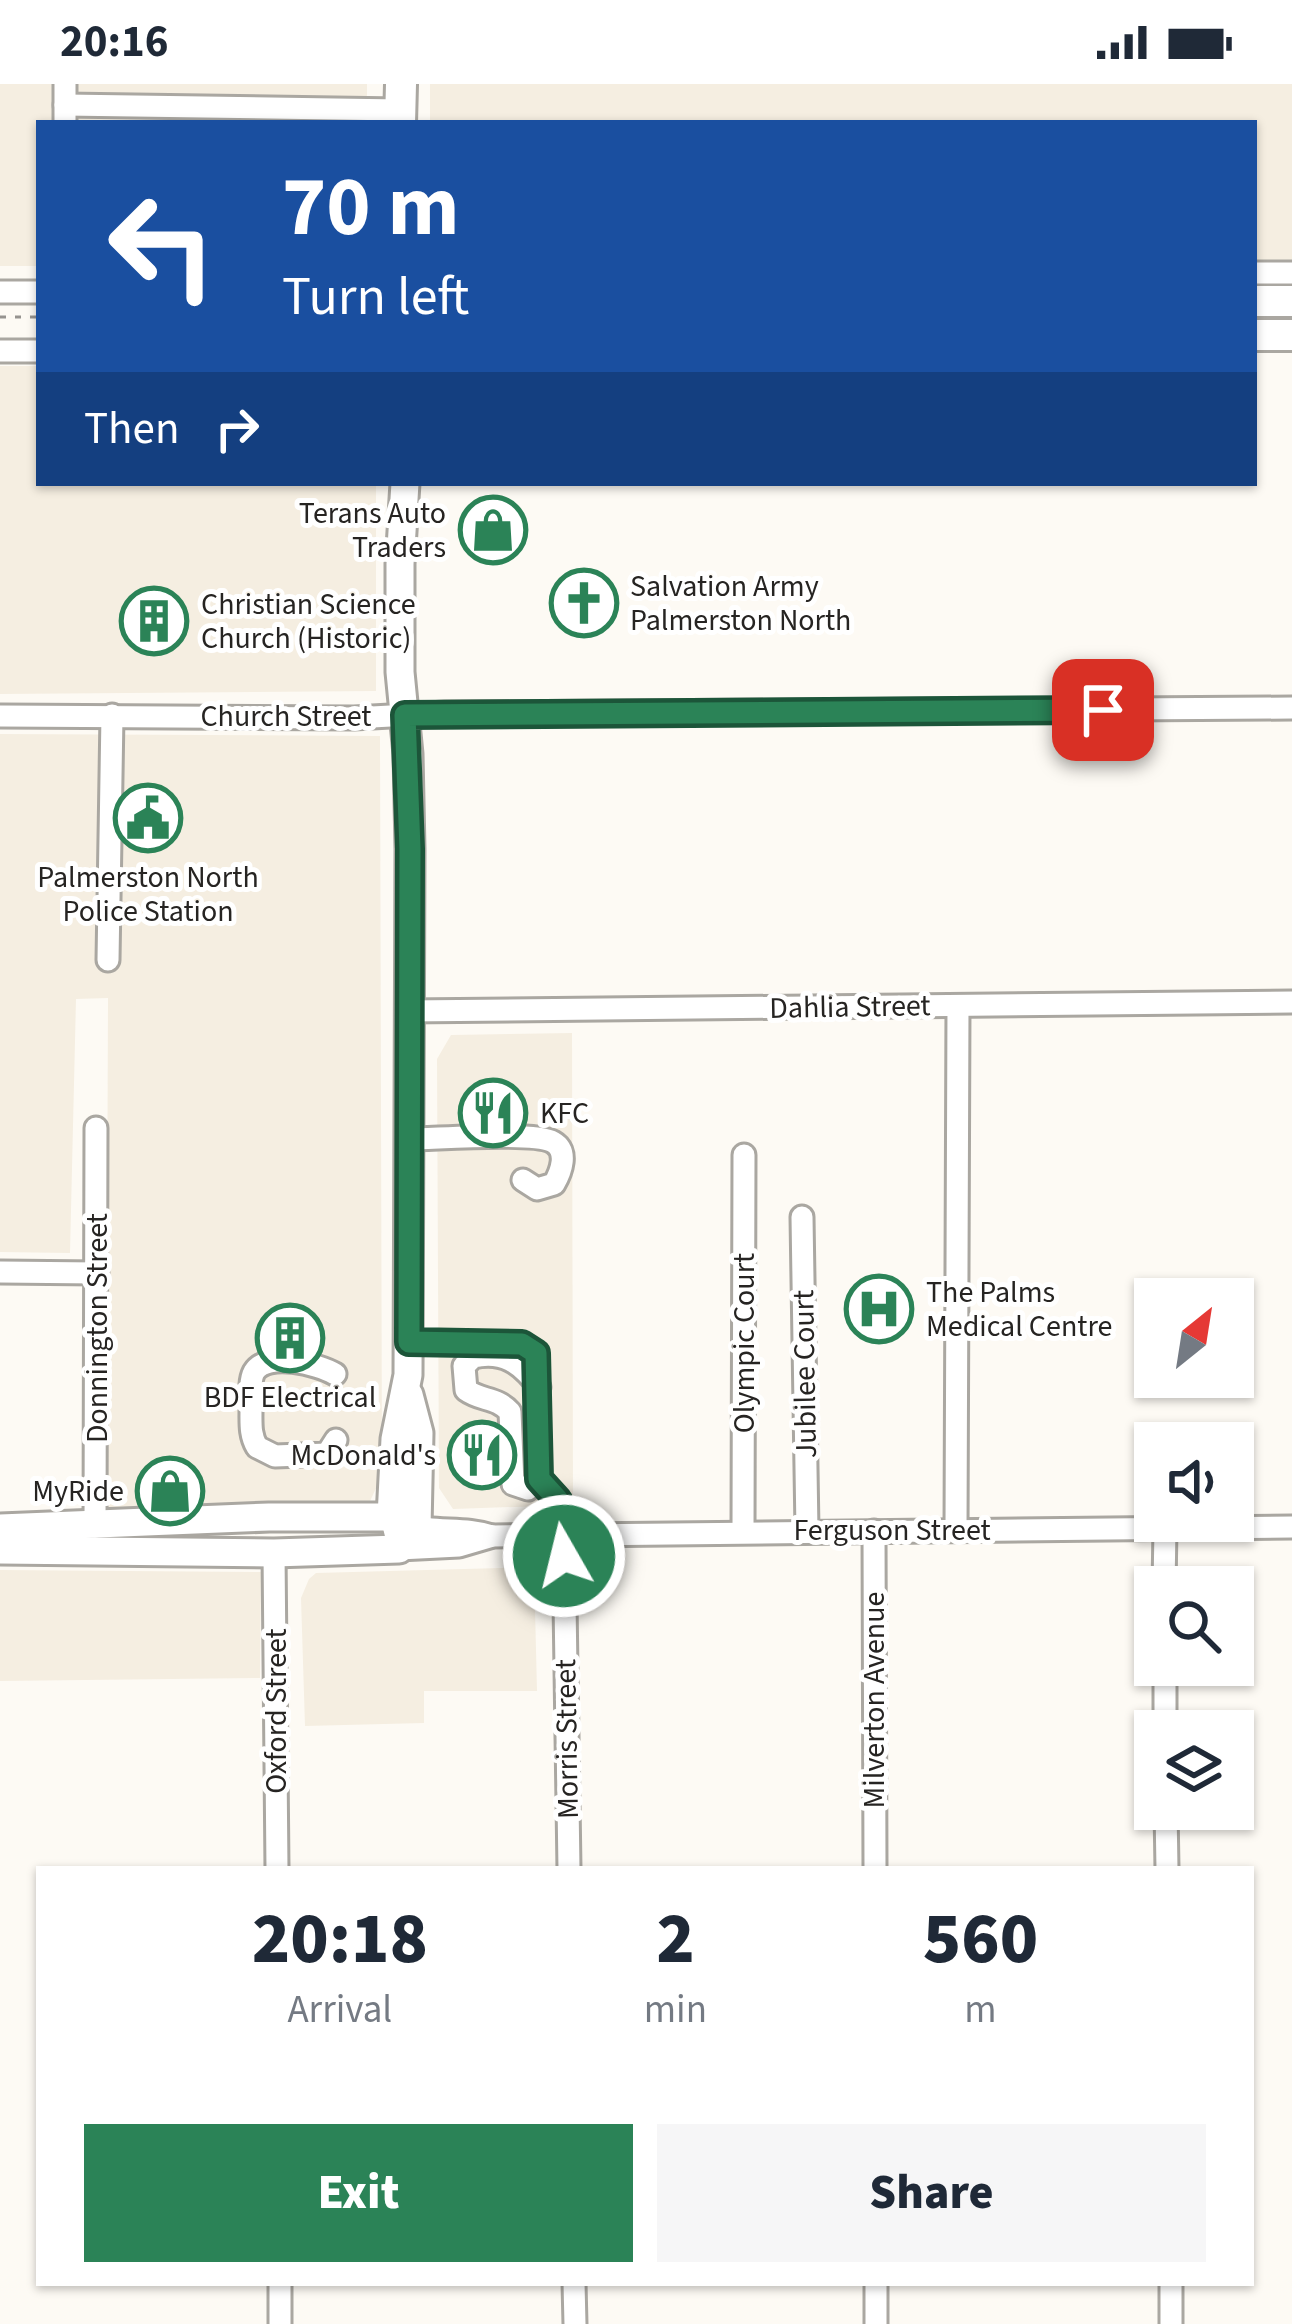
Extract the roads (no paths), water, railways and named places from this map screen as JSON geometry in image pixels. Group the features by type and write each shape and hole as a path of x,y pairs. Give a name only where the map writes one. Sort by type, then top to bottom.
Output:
{"highway":[{"path":"1257,302 1292,302"},
{"path":"1257,335 1292,335"}],"main road":[{"path":"402,1532 419,1433 408,1391 410,849 400,672 405,486"},
{"name":"Ferguson Street","path":"0,1528 269,1517 402,1532"},
{"name":"Ferguson Street","path":"0,1550 274,1553 402,1532"}],"street":[{"path":"65,104 400,106"},
{"path":"1257,273 1292,273"},
{"path":"0,292 36,292"},
{"path":"0,351 36,350"},
{"name":"Church Street","path":"0,716 1292,708"},
{"path":"108,960 112,715"},
{"name":"Dahlia Street","path":"407,1011 1292,1002"},
{"path":"956,1529 958,1006"},
{"name":"Donnington Street","path":"95,1527 96,1128"},
{"path":"409,1139 535,1138 557,1145 562,1151 562,1168 554,1184 538,1189 523,1180"},
{"name":"Olympic Court","path":"743,1531 744,1155"},
{"name":"Jubilee Court","path":"802,1216 807,1531"},
{"path":"0,1272 97,1273"},
{"path":"409,1342 522,1344 536,1353 537,1482"},
{"path":"537,1482 520,1489 512,1480 507,1408 473,1395 463,1382 464,1366 472,1357 501,1355 517,1364 539,1388"},
{"path":"335,1374 309,1362 266,1362 256,1368 251,1433 257,1447 275,1456 327,1454 336,1440"},
{"path":"537,1482 558,1500 564,1536"},
{"name":"Ferguson Street","path":"1254,1527 1292,1527"},
{"name":"Ferguson Street","path":"402,1532 459,1546 493,1536 1134,1528"},
{"name":"Milverton Avenue","path":"874,1531 875,1866"},
{"name":"Morris Street","path":"564,1536 568,1866"},
{"name":"Oxford Street","path":"274,1553 278,1866"},
{"path":"1166,1830 1167,1866"},
{"path":"280,2286 280,2324"},
{"path":"574,2286 575,2324"},
{"path":"876,2286 876,2324"},
{"path":"1171,2286 1172,2324"}],"place":[{"name":"Terans Auto Traders","path":"493,530"},
{"name":"Salvation Army Palmerston North","path":"584,603"},
{"name":"Christian Science Church (Historic)","path":"154,621"},
{"name":"Palmerston North Police Station","path":"148,818"},
{"name":"KFC","path":"493,1113"},
{"name":"The Palms Medical Centre","path":"879,1309"},
{"name":"BDF Electrical","path":"290,1338"},
{"name":"McDonald's","path":"482,1455"},
{"name":"MyRide","path":"170,1491"}]}
